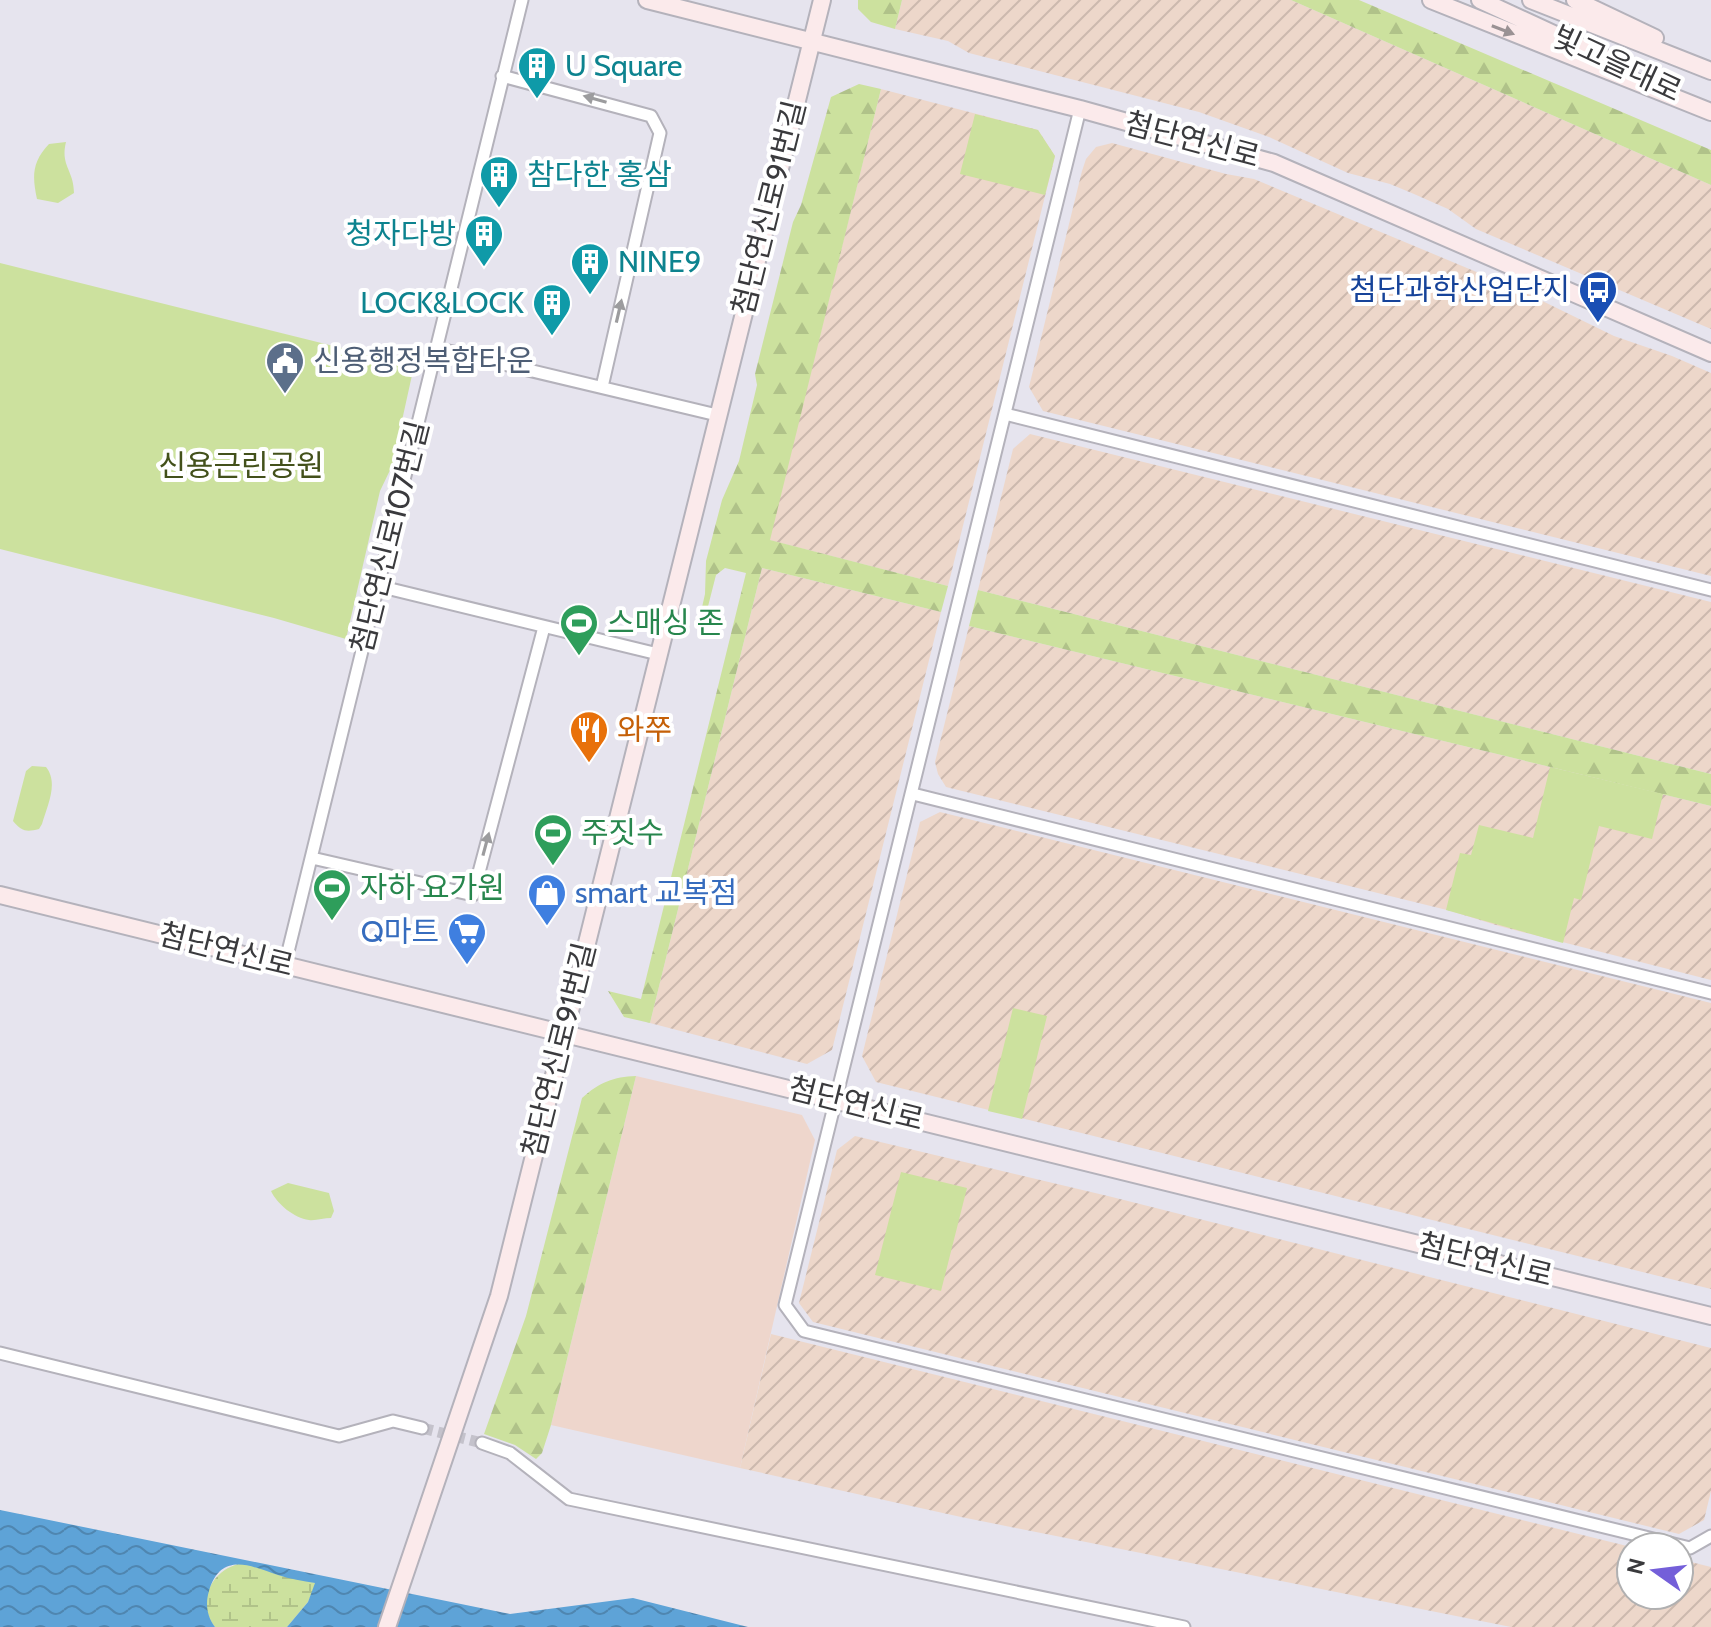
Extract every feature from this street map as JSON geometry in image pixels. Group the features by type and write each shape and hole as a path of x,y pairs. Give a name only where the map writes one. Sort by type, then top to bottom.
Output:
{"street":[{"name":"첨단연신로107번길","path":"285,964 522,0"},
{"name":"첨단연신로","path":"647,0 1080,109 1274,163 1711,353"},
{"name":"첨단연신로91번길","path":"387,1627 499,1296 822,0"},
{"path":"1431,0 1711,110"},
{"name":"빛고을대로","path":"1480,0 1711,110"},
{"name":"빛고을대로","path":"1531,0 1711,71"},
{"path":"1575,0 1711,65"},
{"path":"502,76 651,116 660,133 602,387"},
{"path":"1080,109 785,1305 804,1331 1690,1548 1711,1536"},
{"path":"436,348 717,415"},
{"path":"1005,414 1711,590"},
{"path":"378,586 658,654"},
{"path":"312,858 473,895 544,627"},
{"path":"913,794 1711,993"},
{"name":"첨단연신로","path":"0,895 1711,1316"},
{"path":"0,1353 339,1436 393,1421 422,1428"},
{"path":"482,1443 510,1453 569,1499 1184,1627"}],"shaded area":[{"path":"902,0 1291,0 1711,185 1711,329 1476,229 1448,209 1414,194 1348,173 1269,137 1199,112 969,53 948,41 895,29"},
{"path":"881,89 1038,130 1055,156 948,586 769,540"},
{"path":"1112,143 1254,179 1522,291 1614,336 1711,373 1711,576 1043,411 1029,387 1082,171 1086,159 1096,147"},
{"path":"1030,434 1711,602 1711,774 978,590 1013,449"},
{"path":"762,568 941,612 832,1050 807,1064 650,1023"},
{"path":"969,626 1711,806 1711,980 1451,911 946,787 935,762"},
{"path":"940,812 1711,1003 1711,1289 876,1082 862,1056 920,822"},
{"path":"636,1076 802,1115 815,1140 740,1468 551,1425"},
{"path":"855,1136 1112,1197 1711,1348 1711,1491 1704,1520 1684,1531 1667,1531 813,1322 799,1303 837,1150"},
{"path":"771,1334 1615,1543 1615,1611 1695,1611 1695,1563 1711,1567 1711,1627 1511,1627 961,1517 740,1468"}],"green space":[{"path":"858,0 902,0 895,29 871,22 858,9"},
{"path":"1291,0 1359,0 1711,150 1711,185"},
{"path":"859,84 881,89 770,540 948,586 941,612 762,568 650,1023 624,1017 608,991 641,999 746,573 725,568 716,575 703,626 698,625 705,594 706,561 722,500 739,461 757,385 755,374 793,222 801,205 831,97"},
{"path":"975,114 1038,130 1055,156 1045,195 960,174"},
{"path":"66,142 65,157 74,193 58,203 37,199 34,176 39,157 49,144"},
{"name":"신용근린공원","path":"0,263 414,366 392,466 380,491 346,639 0,549"},
{"path":"978,590 1711,774 1711,806 969,626"},
{"path":"32,766 46,767 52,787 42,824 39,829 28,831 13,821 26,771"},
{"path":"1550,767 1663,794 1652,839 1599,826 1581,900 1574,898 1563,943 1446,910 1460,853 1471,855 1479,825 1533,838"},
{"path":"1013,1008 1047,1016 1022,1119 988,1111"},
{"path":"636,1076 551,1425 542,1453 536,1459 515,1445 484,1434 526,1316 582,1098 607,1081"},
{"path":"901,1172 967,1188 941,1291 875,1275"},
{"path":"288,1183 329,1193 334,1211 331,1218 309,1220 287,1210 271,1191"},
{"path":"242,1563 316,1583 308,1602 287,1627 215,1627 207,1607 210,1588 222,1572"}],"water":[{"path":"0,1510 510,1614 633,1598 748,1627 287,1627 308,1602 315,1583 238,1565 221,1570 209,1591 208,1610 215,1627 0,1627"}],"tunnel":[{"path":"422,1428 482,1443"}],"place":[{"name":"U Square","path":"537,100"},
{"name":"참다한 홍삼","path":"499,209"},
{"name":"청자다방","path":"484,268"},
{"name":"NINE9","path":"590,296"},
{"name":"첨단과학산업단지","path":"1598,324"},
{"name":"LOCK&LOCK","path":"552,337"},
{"name":"신용행정복합타운","path":"285,395"},
{"name":"스매싱 존","path":"579,657"},
{"name":"와쭈","path":"589,764"},
{"name":"주짓수","path":"553,867"},
{"name":"자하 요가원","path":"332,922"},
{"name":"smart 교복점","path":"547,927"},
{"name":"Q마트","path":"467,966"}]}
